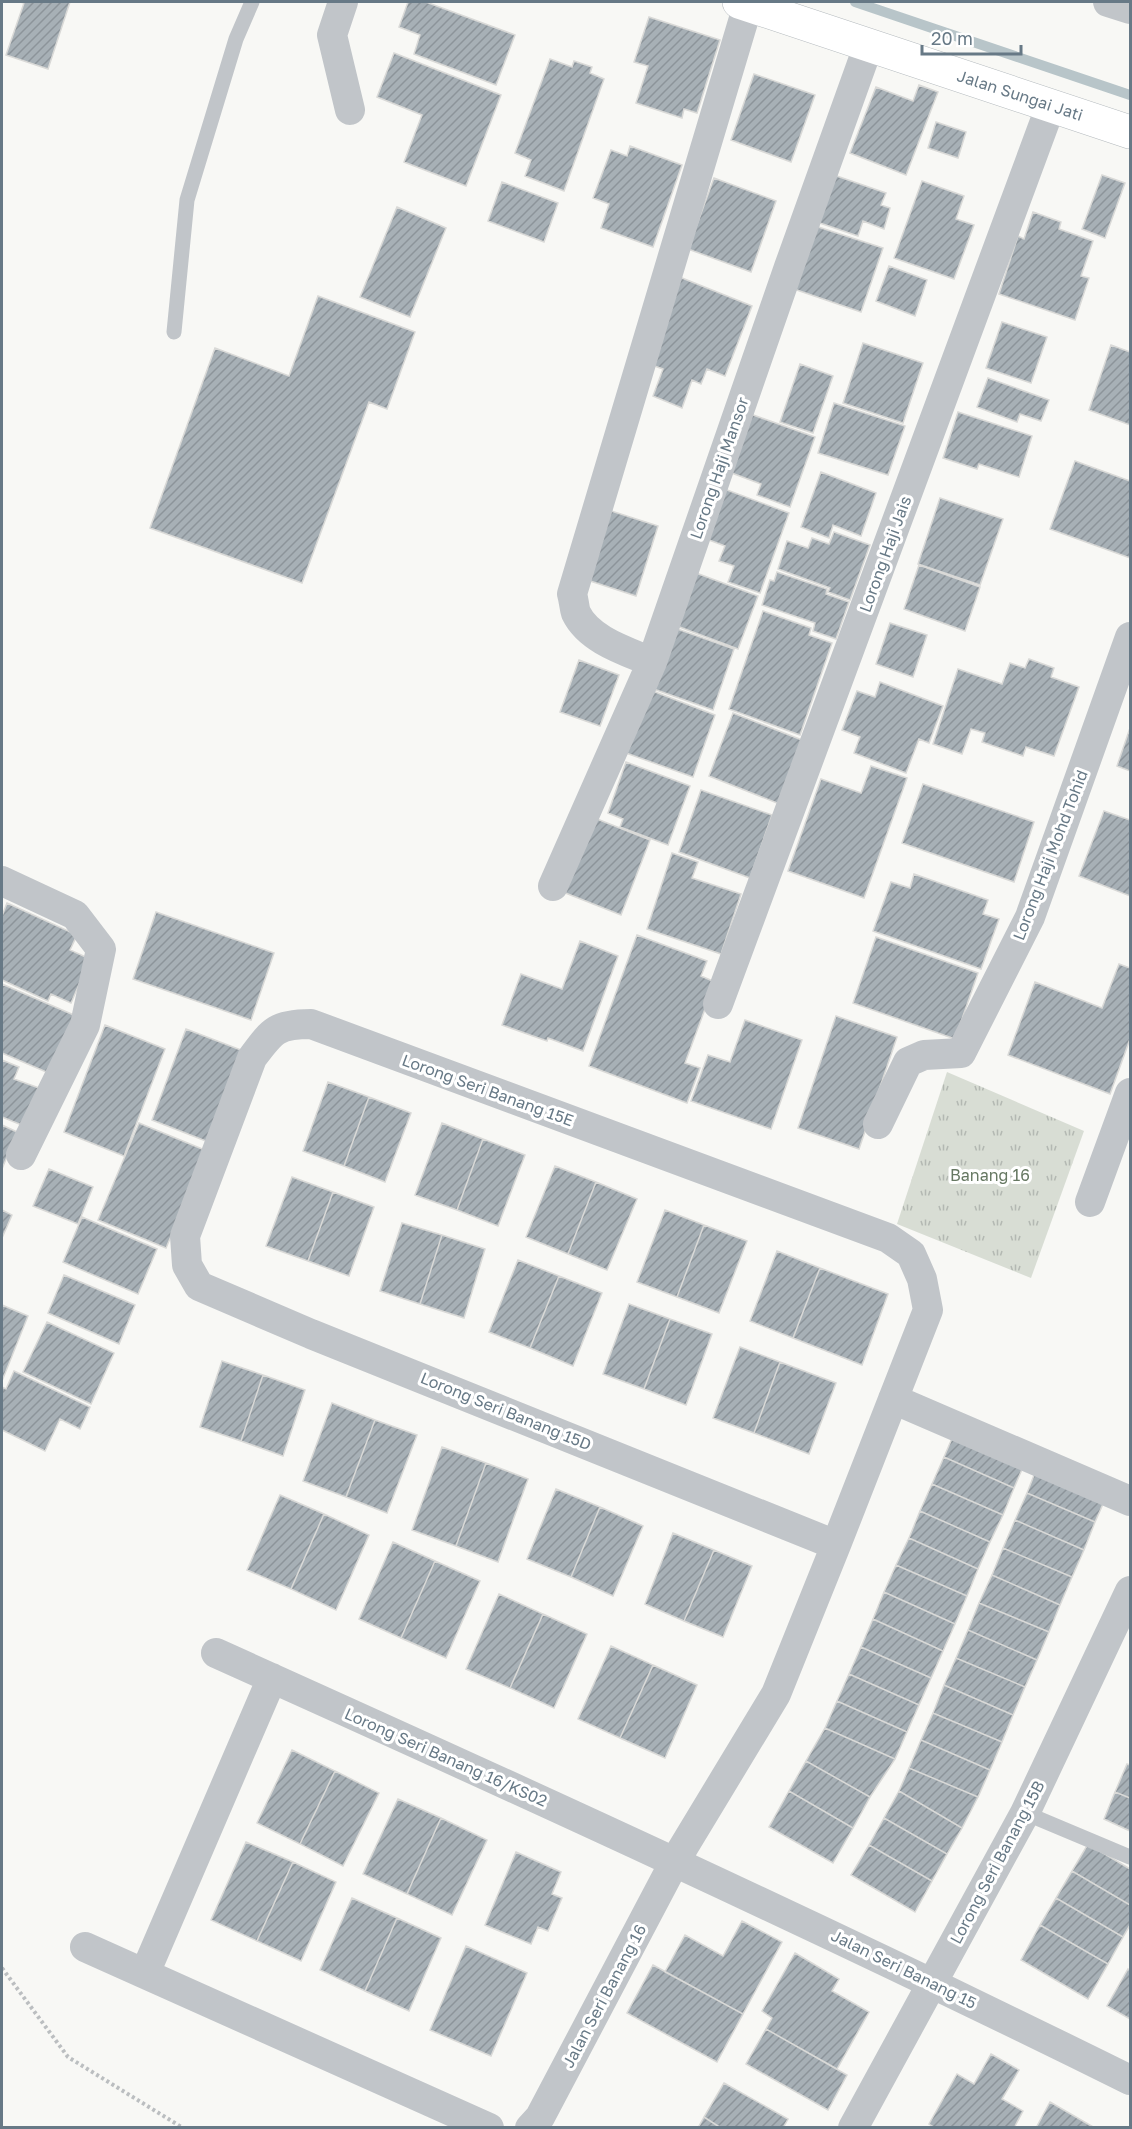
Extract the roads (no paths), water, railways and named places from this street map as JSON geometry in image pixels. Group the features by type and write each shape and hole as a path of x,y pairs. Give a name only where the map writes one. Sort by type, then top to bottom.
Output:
{"main road":[{"name":"Jalan Sungai Jati","path":"743,3 1131,132"}],"street":[{"path":"343,2 332,35 350,110"},
{"path":"1108,2 1131,9"},
{"path":"652,662 617,648 591,632 576,613 572,594 743,3"},
{"name":"Lorong Haji Mansor","path":"553,886 652,662 789,267 870,44"},
{"name":"Lorong Haji Jais","path":"718,1004 1051,105"},
{"name":"Lorong Haji Mohd Tohid","path":"878,1124 908,1062 924,1055 961,1053 1030,917 1131,637"},
{"path":"2,881 75,915 101,949 85,1025 21,1155"},
{"name":"Lorong Seri Banang 15E","path":"188,1265 185,1236 252,1058 270,1034 289,1024 311,1024 888,1239 911,1254 922,1280 928,1310 836,1545"},
{"path":"1090,1202 1131,1093"},
{"name":"Lorong Seri Banang 15D","path":"188,1265 199,1286 311,1334 836,1545"},
{"path":"893,1399 1131,1501"},
{"name":"Jalan Seri Banang 16","path":"530,2127 540,2117 675,1861 776,1694 836,1545"},
{"name":"Lorong Seri Banang 15B","path":"853,2127 1025,1813 1131,1591"},
{"name":"Lorong Seri Banang 16/KS02","path":"216,1653 675,1861"},
{"path":"145,1973 272,1678"},
{"name":"Jalan Seri Banang 15","path":"675,1861 933,1982 1131,2080"},
{"path":"86,1947 489,2127"}],"lane":[{"path":"174,332 187,200 236,39 252,2"},
{"path":"1025,1813 1131,1857"}],"waterway":[{"path":"855,2 1130,95"}],"park label":[{"name":"Banang 16","path":"990,1175"}]}
